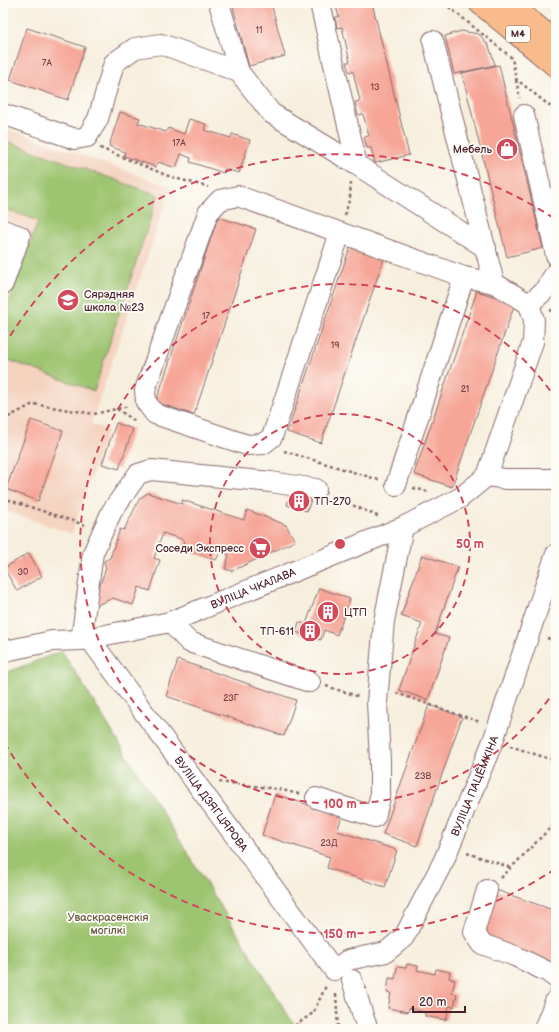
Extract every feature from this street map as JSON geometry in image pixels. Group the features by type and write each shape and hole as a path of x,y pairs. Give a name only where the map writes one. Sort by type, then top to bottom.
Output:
{"main road":[{"name":"М4","path":"480,3 556,66"},
{"name":"М4","path":"508,3 556,42"}],"street":[{"path":"219,3 239,72 271,113 486,248"},
{"path":"320,3 354,164"},
{"path":"433,41 494,283"},
{"path":"3,114 75,139 87,137 98,119 114,63 135,48 161,44 239,72"},
{"path":"524,115 556,255"},
{"path":"340,233 272,438 263,444 247,445 154,414 146,402 145,390 208,212 220,200 238,196 464,277 494,283 529,304 534,320 533,342 487,476 504,479 556,479"},
{"path":"3,230 20,236 3,284"},
{"path":"529,304 544,291 556,272"},
{"path":"396,485 464,277"},
{"path":"85,639 93,553 112,511 138,474 151,470 271,482 316,489"},
{"name":"ВУЛІЦА ЧКАЛАВА","path":"3,653 10,650 52,641 85,639 170,622 403,527 460,498 487,476"},
{"path":"316,798 375,817 380,797 378,695 384,621 403,527"},
{"name":"ВУЛІЦА ПАЦЁМКІНА","path":"334,970 348,960 386,952 404,937 449,846 495,734 556,554"},
{"path":"170,622 189,642 310,682"},
{"name":"ВУЛІЦА ДЗЯГЦЯРОВА","path":"85,639 193,778 334,970"},
{"path":"487,890 474,932 482,944 515,956 548,972 556,978"},
{"path":"352,980 368,1029"},
{"path":"544,1029 556,999"}],"path":[{"path":"444,3 512,58 516,79 556,111"},
{"path":"75,139 171,177 208,187"},
{"path":"340,233 350,197 354,164"},
{"path":"552,311 556,312"},
{"path":"3,420 33,404 94,414 146,402"},
{"path":"263,444 396,485 432,492"},
{"path":"316,489 403,527"},
{"path":"3,497 103,531"},
{"path":"310,682 378,695 495,734 556,761"},
{"path":"193,778 278,789 316,798"},
{"path":"487,890 512,868 556,822"},
{"path":"449,846 512,868"},
{"path":"334,970 338,1025 337,1029"},
{"path":"290,1029 313,1013 334,970"}],"shaded area":[{"name":"Сярэдняя школа №23","path":"3,127 171,187 91,424 107,430 72,534 3,510"}],"green space":[{"path":"3,140 158,195 94,391 3,358 3,320 38,221 3,208"},
{"name":"Уваскрасенскія могілкі","path":"62,651 296,1029 3,1029 3,674"}],"building":[{"path":"232,3 271,3 285,56 249,66"},
{"path":"335,3 372,3 409,155 375,163 371,148 367,148 364,137 369,136 363,114 358,115 355,102 360,101 353,71 349,72 346,62 350,62 342,27 337,28 335,17 339,17"},
{"path":"27,28 85,47 68,100 10,80"},
{"path":"461,31 479,34 489,46 495,65 454,74 445,36"},
{"path":"499,65 543,248 507,257 462,73"},
{"path":"120,112 140,118 138,123 166,132 168,128 184,134 189,119 206,124 204,130 231,138 232,134 250,140 239,173 225,169 224,173 190,162 191,158 181,154 176,168 158,162 156,167 124,156 125,152 109,146"},
{"path":"218,217 256,229 194,415 156,402"},
{"path":"350,247 384,258 321,443 287,432"},
{"path":"477,291 515,303 452,487 414,474"},
{"path":"31,420 63,431 38,501 6,489"},
{"path":"116,423 133,429 119,469 102,464"},
{"name":"ТП-270","path":"291,490 312,497 307,511 287,505"},
{"path":"148,493 182,504 182,500 244,520 247,510 286,525 295,541 232,571 225,569 229,555 220,552 216,560 182,549 184,540 163,533 154,558 160,560 150,591 139,587 133,605 113,598 92,607 106,568 104,561 110,558 120,529 124,530 140,498"},
{"path":"29,553 42,576 17,591 4,568"},
{"path":"422,555 458,567 435,634 449,638 428,700 399,690 422,623 401,616"},
{"name":"ЦТП","path":"319,588 350,599 337,635 324,630 321,640 296,632 299,622 306,624"},
{"path":"178,660 296,700 284,736 166,696"},
{"path":"429,705 462,717 417,846 383,834"},
{"path":"275,794 342,816 337,831 397,850 385,887 327,868 330,857 262,835"},
{"path":"496,890 556,911 556,964 480,938"},
{"path":"407,964 418,966 417,970 435,974 436,969 450,972 449,978 455,980 452,993 457,994 454,1007 449,1006 446,1020 425,1016 425,1012 409,1008 408,1012 388,1008 391,993 387,992 389,978 395,979 397,967 406,968"}],"place":[{"name":"Мебель","path":"507,149"},
{"name":"Сярэдняя школа №23","path":"68,300"},
{"name":"ТП-270","path":"299,501"},
{"name":"Соседи Экспресс","path":"260,548"},
{"name":"ЦТП","path":"328,612"},
{"name":"ТП-611","path":"310,631"}]}
